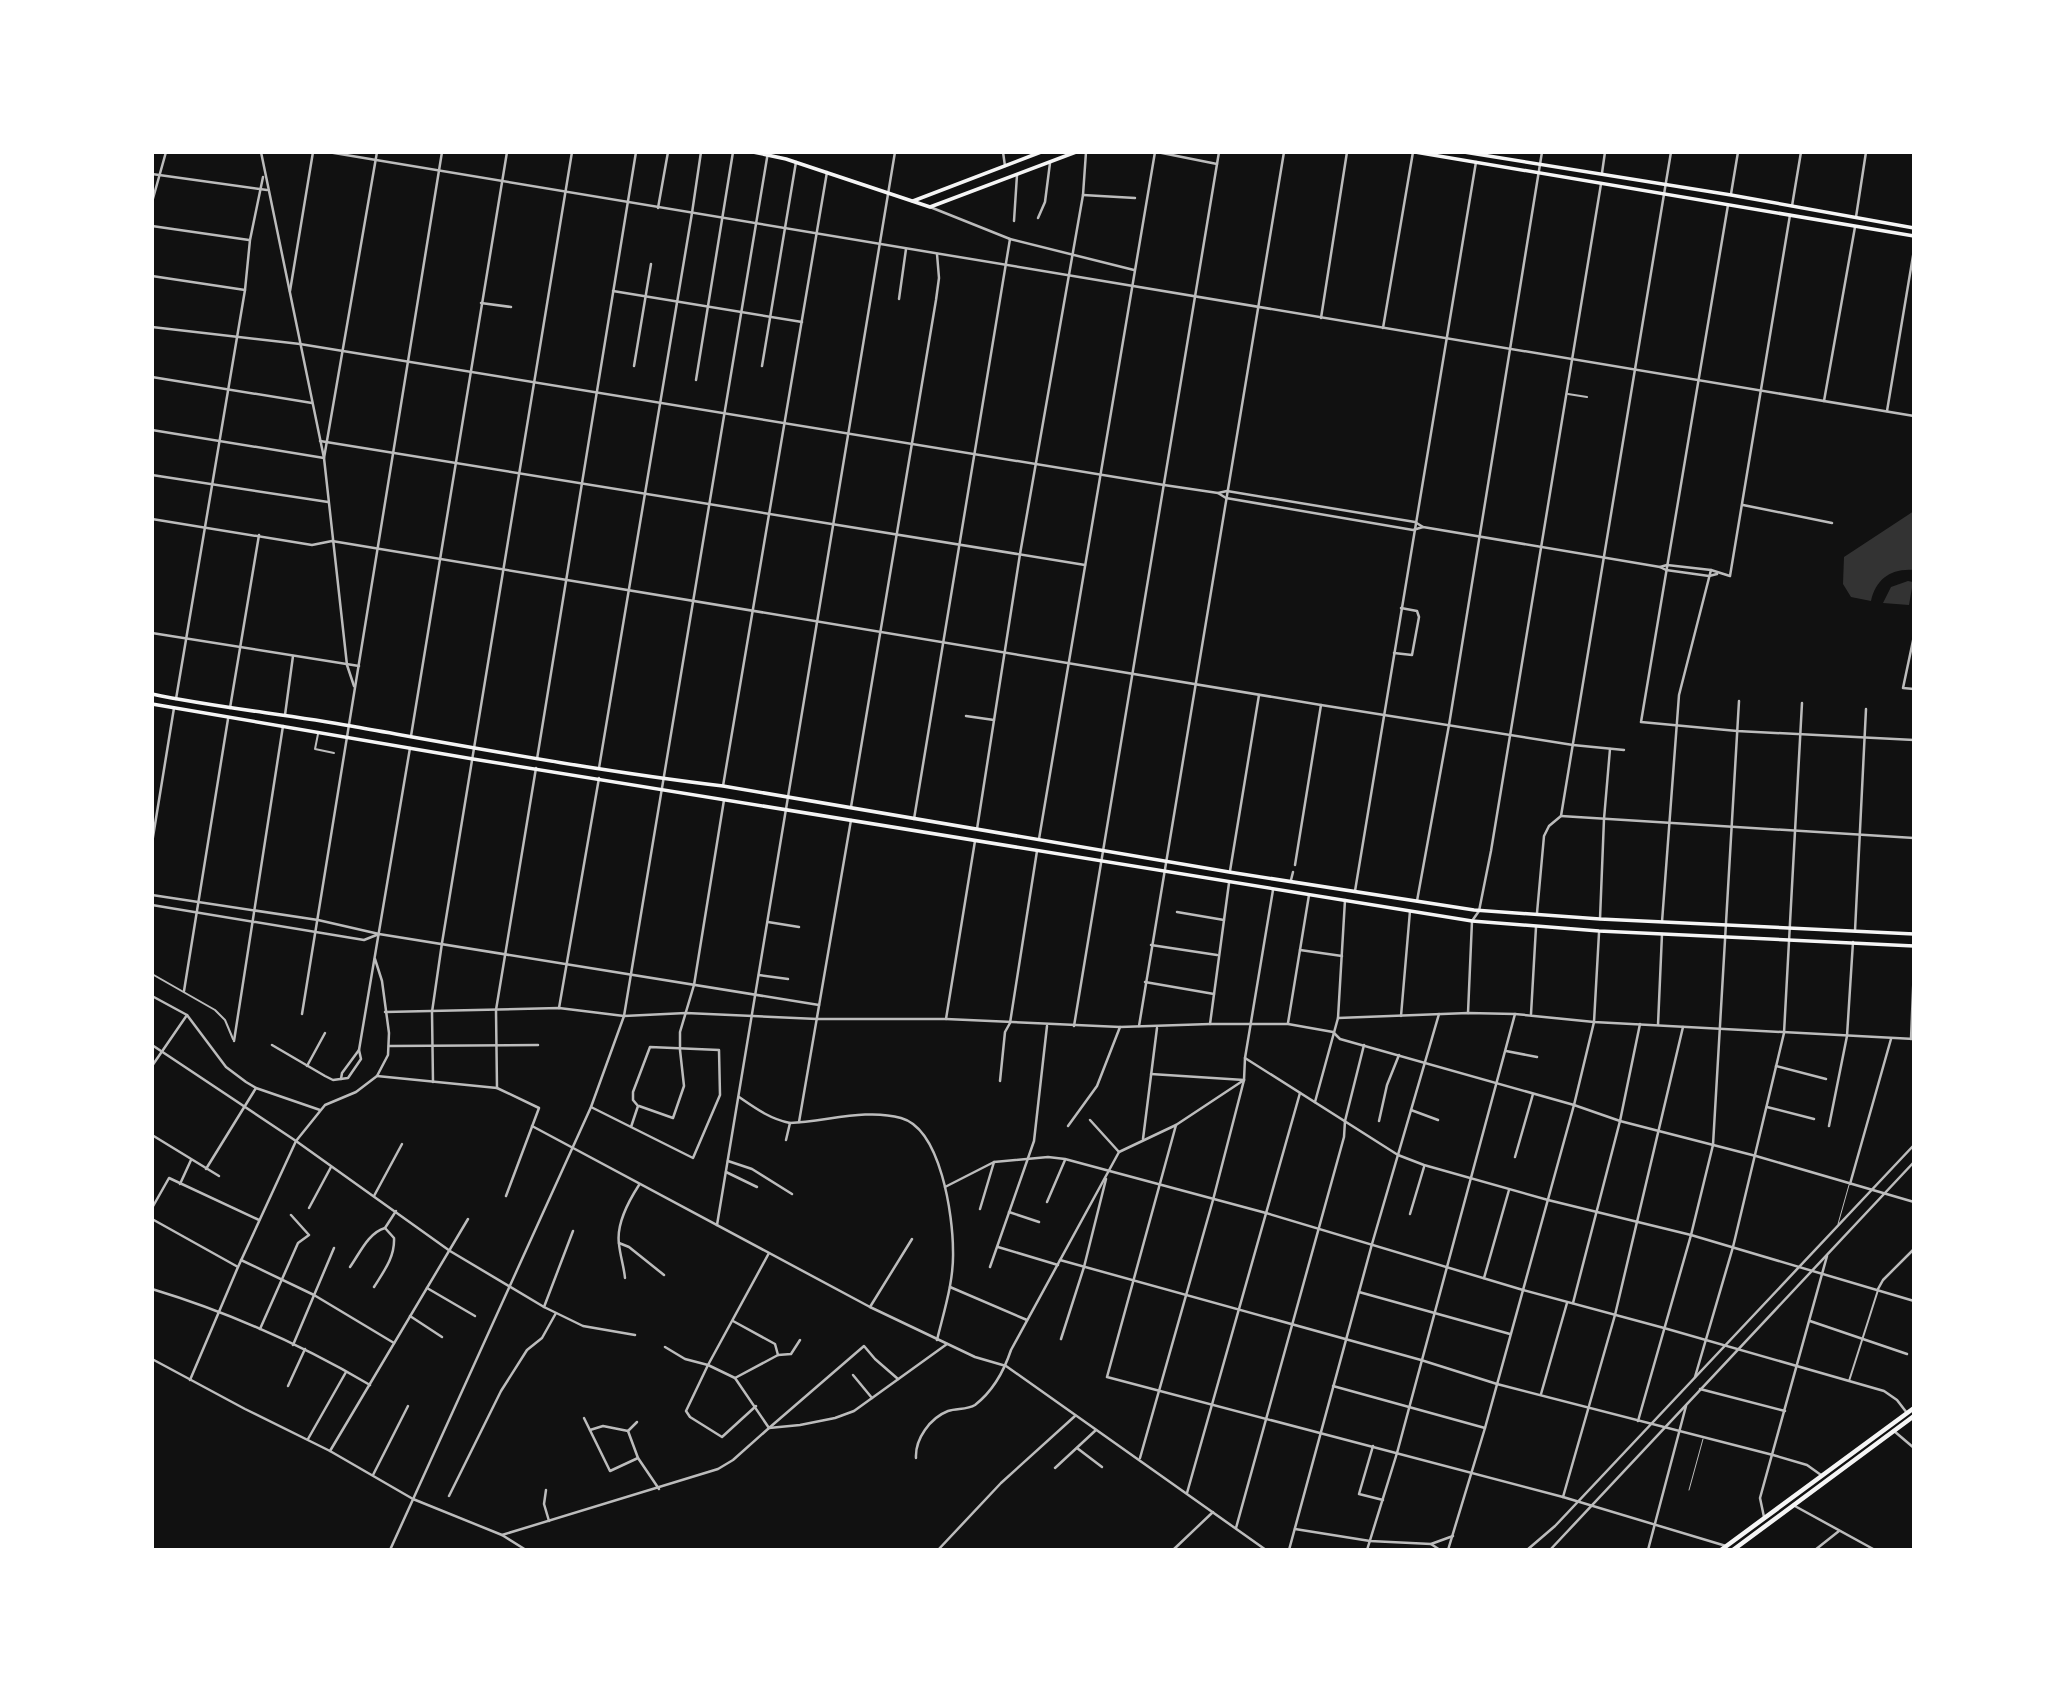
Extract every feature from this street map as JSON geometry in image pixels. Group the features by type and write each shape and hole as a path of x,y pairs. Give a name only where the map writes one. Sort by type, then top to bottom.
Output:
{"highway":[{"path":"1721,1550 1914,1408"},
{"path":"1733,1550 1914,1416"}],"main road":[{"path":"753,152 778,156 930,207 1076,152"},
{"path":"913,201 1041,152"},
{"path":"1414,152 1914,236"},
{"path":"1464,152 1914,228"},
{"path":"152,694 230,709 349,726 662,779 723,786 1229,872 1479,911 1914,934"},
{"path":"152,704 229,719 1472,921 1599,931 1914,946"}],"street":[{"path":"152,202 166,152"},
{"path":"261,152 324,458 347,664 355,688"},
{"path":"289,293 313,152"},
{"path":"328,152 1914,416"},
{"path":"324,458 377,152"},
{"path":"302,1014 442,152"},
{"path":"411,738 507,152"},
{"path":"433,1082 432,1012 442,943 572,152"},
{"path":"537,759 636,152"},
{"path":"659,208 668,152"},
{"path":"599,768 701,152"},
{"path":"696,380 733,152"},
{"path":"786,159 788,152"},
{"path":"717,1225 895,152"},
{"path":"1003,152 1006,166"},
{"path":"977,829 1020,554 1083,195 1086,152"},
{"path":"1039,840 1156,152 1217,164"},
{"path":"1074,1026 1219,152"},
{"path":"1139,1028 1284,152"},
{"path":"1321,318 1347,152"},
{"path":"1383,328 1414,152"},
{"path":"1417,901 1449,724 1542,152"},
{"path":"1601,175 1605,152"},
{"path":"1537,915 1544,836 1549,826 1561,816 1671,152"},
{"path":"1731,195 1738,152"},
{"path":"1792,206 1801,152"},
{"path":"1856,217 1866,152"},
{"path":"390,1550 591,1107 624,1016 723,414 769,154"},
{"path":"762,366 796,162"},
{"path":"1038,218 1045,202 1050,163"},
{"path":"1355,891 1476,163"},
{"path":"723,786 827,172"},
{"path":"152,174 267,190"},
{"path":"176,699 245,289 250,240 264,174"},
{"path":"1014,221 1017,175"},
{"path":"1468,1013 1472,921 1479,911 1511,735 1601,184"},
{"path":"1083,195 1135,198"},
{"path":"1728,204 1641,722 1737,731 1914,740"},
{"path":"930,207 1010,239 1135,270"},
{"path":"152,327 300,344 1100,475 1218,493 1227,491 1415,522 1423,527 1605,557 1666,570 1730,576 1790,215"},
{"path":"152,226 250,240"},
{"path":"1824,401 1855,227"},
{"path":"914,819 1010,239"},
{"path":"899,299 906,249"},
{"path":"1886,411 1914,250"},
{"path":"851,809 939,278 937,254"},
{"path":"634,366 650,264"},
{"path":"152,276 245,289"},
{"path":"613,291 802,323"},
{"path":"481,303 511,307"},
{"path":"152,377 312,403"},
{"path":"1567,394 1587,397"},
{"path":"152,430 324,458"},
{"path":"320,440 1085,565"},
{"path":"152,475 328,502"},
{"path":"1218,493 1226,498 1413,530 1423,527"},
{"path":"1743,505 1832,523"},
{"path":"152,519 312,545 332,541 378,548 1259,695 1573,745 1624,750"},
{"path":"230,709 260,535"},
{"path":"1660,567 1667,565 1711,570 1717,574"},
{"path":"1662,922 1679,695 1711,570"},
{"path":"1394,653 1412,655 1419,617 1417,611 1401,608"},
{"path":"152,633 359,666"},
{"path":"1914,636 1903,688 1914,690"},
{"path":"285,716 293,656"},
{"path":"1229,872 1259,695"},
{"path":"1638,1421 1691,1235 1713,1145 1739,701"},
{"path":"1695,1377 1733,1247 1784,1033 1802,703"},
{"path":"1295,865 1321,705"},
{"path":"152,843 174,708"},
{"path":"1855,931 1866,709"},
{"path":"966,716 994,720"},
{"path":"184,991 229,719"},
{"path":"234,1041 283,726"},
{"path":"319,732 315,749 334,753"},
{"path":"272,1045 333,1080 348,1078 361,1059 359,1050 410,748"},
{"path":"1600,919 1610,749"},
{"path":"497,1088 496,1010 536,768"},
{"path":"559,1008 599,778"},
{"path":"591,1107 693,1158 720,1095 719,1050 680,1049 650,1047 633,1092 633,1100 638,1106 673,1118 684,1086 680,1049 680,1032 694,985 724,800"},
{"path":"1561,816 1914,838"},
{"path":"799,1122 850,820"},
{"path":"946,1019 975,841"},
{"path":"1000,1081 1005,1032 1010,1023 1037,851"},
{"path":"1292,880 1293,872"},
{"path":"1210,1024 1229,883"},
{"path":"1139,1460 1160,1392 1244,1080 1250,1024 1273,890"},
{"path":"152,895 318,920 379,934 819,1005"},
{"path":"1287,1024 1309,895"},
{"path":"1315,1102 1338,1018 1345,900"},
{"path":"152,905 364,940 379,934"},
{"path":"1401,1016 1410,911"},
{"path":"1177,912 1224,920"},
{"path":"768,922 799,927"},
{"path":"1531,1015 1536,926"},
{"path":"1448,1550 1485,1429 1574,1105 1594,1022 1599,931"},
{"path":"1658,1025 1662,934"},
{"path":"1829,1126 1847,1036 1853,942"},
{"path":"1151,945 1219,955"},
{"path":"1300,950 1342,956"},
{"path":"190,1380 238,1266 296,1141 325,1105 356,1092 377,1076 388,1055 389,1033 382,981 375,959"},
{"path":"1338,1018 1515,1014 1594,1022 1912,1039 1914,967"},
{"path":"152,974 215,1010 225,1020 234,1041"},
{"path":"759,975 788,979"},
{"path":"1145,982 1213,994"},
{"path":"152,996 187,1015 226,1067 256,1088 320,1110"},
{"path":"385,1012 559,1008 624,1016 686,1013 817,1019 946,1019 1139,1028 1287,1024 1333,1032 1340,1039 1574,1105 1620,1121 1756,1156 1914,1202"},
{"path":"1289,1550 1372,1244 1439,1014"},
{"path":"1367,1550 1397,1453 1515,1014"},
{"path":"152,1066 187,1015"},
{"path":"1573,1303 1620,1121 1640,1024"},
{"path":"990,1267 1034,1141 1047,1025"},
{"path":"1068,1126 1097,1086 1120,1027"},
{"path":"1143,1139 1157,1027"},
{"path":"1563,1497 1639,1222 1683,1027"},
{"path":"307,1066 325,1033"},
{"path":"1849,1185 1891,1039"},
{"path":"152,1045 296,1141 450,1251 556,1314 583,1326 635,1335"},
{"path":"389,1046 538,1045"},
{"path":"1236,1528 1344,1137 1345,1121 1364,1045"},
{"path":"341,1079 342,1073 359,1050"},
{"path":"1506,1051 1537,1056"},
{"path":"1379,1121 1387,1085 1399,1055"},
{"path":"1245,1058 1398,1155 1424,1165 1548,1200 1691,1235 1914,1301"},
{"path":"1776,1066 1826,1079"},
{"path":"1151,1074 1244,1080"},
{"path":"377,1076 497,1088 539,1108 506,1196"},
{"path":"916,1458 915,1446 935,1419 949,1410 972,1407 999,1378 1011,1350 1119,1152 1176,1125 1244,1080"},
{"path":"206,1169 256,1088"},
{"path":"1187,1493 1300,1093"},
{"path":"1515,1157 1533,1094"},
{"path":"739,1096 769,1116 790,1123 875,1115 905,1119 917,1128 931,1146 945,1187 953,1251 950,1287 937,1340"},
{"path":"631,1127 638,1106"},
{"path":"1768,1107 1814,1119"},
{"path":"1411,1109 1438,1119"},
{"path":"1090,1120 1119,1152"},
{"path":"786,1140 790,1123"},
{"path":"1176,1125 1107,1377 1578,1501 1726,1545"},
{"path":"531,1126 870,1307 975,1357 1006,1366 1266,1550"},
{"path":"152,1135 219,1176"},
{"path":"374,1196 401,1144"},
{"path":"1527,1550 1555,1526 1914,1144"},
{"path":"945,1187 994,1162 1048,1157 1065,1159 1319,1228 1523,1290 1849,1381 1891,1394 1907,1413"},
{"path":"1047,1202 1065,1159"},
{"path":"180,1184 191,1160"},
{"path":"728,1161 752,1169 792,1195"},
{"path":"980,1209 994,1162"},
{"path":"1550,1550 1914,1162"},
{"path":"1410,1214 1424,1165"},
{"path":"309,1208 331,1167"},
{"path":"726,1172 757,1187"},
{"path":"1061,1339 1084,1267 1107,1172"},
{"path":"152,1208 169,1178 260,1220"},
{"path":"625,1278 618,1242 628,1202 639,1185"},
{"path":"1484,1278 1509,1188"},
{"path":"351,1267 370,1237 377,1230 385,1228 396,1211"},
{"path":"1009,1212 1039,1222"},
{"path":"260,1329 298,1243 309,1235 291,1214"},
{"path":"152,1219 238,1266"},
{"path":"330,1451 468,1219"},
{"path":"374,1287 391,1260 394,1246 394,1238 385,1228"},
{"path":"544,1307 573,1231"},
{"path":"870,1307 912,1239"},
{"path":"618,1242 629,1247 664,1275"},
{"path":"998,1247 1058,1265"},
{"path":"293,1345 334,1248"},
{"path":"1849,1381 1878,1289 1883,1280 1914,1249"},
{"path":"756,1406 722,1437 690,1417 686,1411 769,1253"},
{"path":"1764,1518 1760,1498 1828,1253"},
{"path":"241,1260 314,1295 394,1343"},
{"path":"1060,1260 1421,1360 1497,1384 1773,1455 1807,1465 1821,1475"},
{"path":"950,1287 1028,1320"},
{"path":"152,1289 260,1329 305,1349 370,1385"},
{"path":"427,1289 475,1316"},
{"path":"1359,1292 1510,1334"},
{"path":"1541,1394 1567,1302"},
{"path":"449,1496 501,1391 527,1350 542,1338 556,1314"},
{"path":"410,1316 442,1337"},
{"path":"732,1320 775,1344 778,1355"},
{"path":"1810,1321 1907,1354"},
{"path":"735,1378 778,1355 791,1354 800,1340"},
{"path":"769,1428 835,1418 854,1411 947,1344"},
{"path":"502,1535 718,1469 733,1460 864,1346 898,1379"},
{"path":"665,1347 685,1359 708,1365 735,1378 769,1428"},
{"path":"288,1386 305,1349"},
{"path":"152,1359 308,1439 413,1499 502,1535 526,1550"},
{"path":"308,1439 347,1372"},
{"path":"853,1375 872,1398"},
{"path":"1333,1386 1485,1429"},
{"path":"1700,1389 1785,1411"},
{"path":"1648,1550 1687,1403"},
{"path":"373,1475 408,1406"},
{"path":"938,1550 1001,1483 1075,1416"},
{"path":"584,1418 610,1471 638,1458"},
{"path":"628,1431 637,1422"},
{"path":"590,1430 603,1426 628,1431"},
{"path":"1055,1468 1096,1430"},
{"path":"628,1431 638,1458 659,1489"},
{"path":"1894,1431 1914,1448"},
{"path":"1373,1446 1359,1494 1383,1500"},
{"path":"1077,1448 1101,1467"},
{"path":"546,1490 544,1504 550,1521"},
{"path":"1793,1505 1875,1550"},
{"path":"1173,1550 1213,1513"},
{"path":"1295,1529 1370,1541 1431,1544 1453,1536"},
{"path":"1815,1550 1839,1531"},
{"path":"1431,1544 1440,1550"}],"lane":[{"path":"1838,1226 1849,1185"},
{"path":"1689,1490 1704,1437"}],"shaded area":[{"path":"1914,511 1914,570 1898,571 1886,576 1873,593 1871,601 1851,597 1843,584 1844,557"},
{"path":"1913,582 1909,605 1883,603 1891,587"}]}
